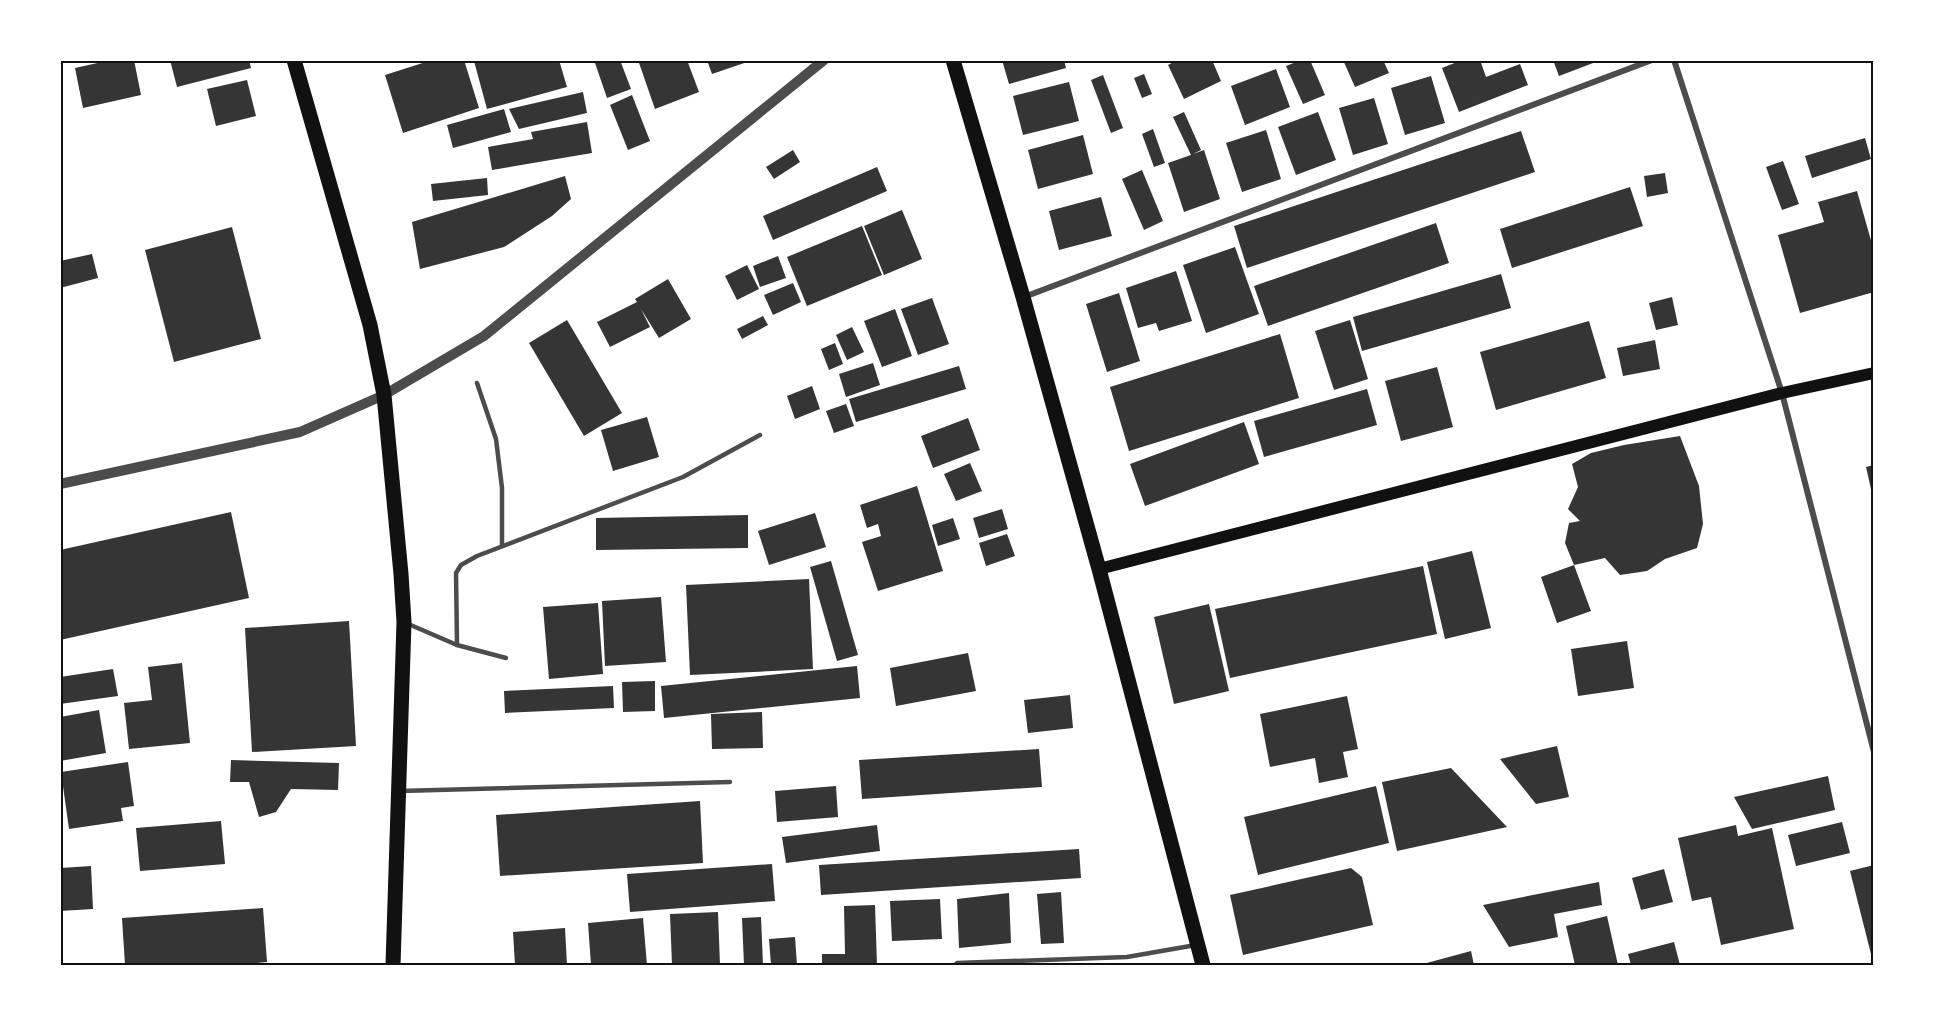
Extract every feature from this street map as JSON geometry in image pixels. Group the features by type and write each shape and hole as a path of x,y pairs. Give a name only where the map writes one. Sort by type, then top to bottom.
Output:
{"main road":[{"path":"294,60 370,325 384,395 404,622 393,965"},
{"path":"954,60 1099,569 1203,965"},
{"path":"1099,569 1782,393 1874,373"}],"street":[{"path":"60,484 300,432 384,395 484,336 824,60"},
{"path":"1023,297 1652,60"},
{"path":"1674,60 1782,393 1874,752"}],"lane":[{"path":"477,383 496,439 502,488 502,546"},
{"path":"457,645 456,573 461,565 502,546 683,477 760,435"},
{"path":"404,622 457,645 506,658"},
{"path":"398,791 730,782"},
{"path":"955,965 957,963 1127,957 1197,945"}],"building":[{"path":"111,60 134,60 141,95 83,108 75,68"},
{"path":"170,60 249,60 251,68 177,87"},
{"path":"432,60 464,60 479,108 403,133 385,75"},
{"path":"559,60 567,87 487,109 474,61"},
{"path":"594,60 620,60 631,89 607,98"},
{"path":"638,60 687,60 699,92 655,109"},
{"path":"707,60 753,60 712,74"},
{"path":"1002,60 1064,60 1066,68 1009,84"},
{"path":"1177,60 1212,60 1221,81 1184,99 1168,65"},
{"path":"1301,60 1310,60 1325,95 1303,104 1286,66"},
{"path":"1343,60 1383,60 1389,73 1355,87"},
{"path":"1462,60 1480,60 1486,77 1520,64 1528,85 1459,112 1442,68"},
{"path":"1553,60 1601,60 1559,76"},
{"path":"1276,69 1290,107 1245,125 1231,86"},
{"path":"1144,74 1152,94 1142,98 1134,78"},
{"path":"1103,75 1123,128 1111,133 1091,80"},
{"path":"1431,76 1445,123 1405,135 1391,88"},
{"path":"247,80 256,116 216,126 207,89"},
{"path":"1069,82 1079,121 1023,135 1013,96"},
{"path":"583,92 587,113 519,129 509,109"},
{"path":"632,95 650,141 628,150 610,105"},
{"path":"1374,98 1388,144 1353,155 1339,108"},
{"path":"504,109 511,132 453,148 447,125"},
{"path":"1184,112 1201,150 1193,154 1204,150 1220,199 1184,212 1168,163 1191,155 1173,117"},
{"path":"1318,112 1336,160 1296,175 1278,127"},
{"path":"587,122 592,153 492,170 488,147 533,139 531,132"},
{"path":"1153,129 1165,163 1154,167 1142,134"},
{"path":"1266,130 1281,179 1242,192 1226,143"},
{"path":"1521,131 1535,172 1247,268 1234,226"},
{"path":"1083,135 1093,174 1038,189 1028,150"},
{"path":"1865,138 1871,159 1812,178 1805,156"},
{"path":"793,150 800,162 774,179 766,167"},
{"path":"1783,161 1799,204 1782,210 1766,167"},
{"path":"877,167 887,191 773,240 763,216"},
{"path":"1142,170 1163,221 1144,230 1122,179"},
{"path":"1665,173 1668,193 1647,197 1644,176"},
{"path":"565,176 571,199 552,216 504,247 420,269 412,222"},
{"path":"487,178 488,195 433,201 431,184"},
{"path":"1630,187 1643,226 1512,268 1500,229"},
{"path":"1857,191 1874,251 1874,292 1800,313 1778,235 1824,222 1818,202"},
{"path":"1101,197 1112,236 1059,250 1049,211"},
{"path":"902,210 922,259 884,275 864,226"},
{"path":"1436,223 1449,263 1268,326 1254,286"},
{"path":"862,226 882,275 807,306 787,257"},
{"path":"232,227 261,339 174,362 145,250"},
{"path":"1235,247 1259,314 1206,333 1183,265"},
{"path":"92,254 98,278 60,288 60,261"},
{"path":"778,256 786,278 760,287 753,266"},
{"path":"747,265 759,289 737,300 725,276"},
{"path":"1176,271 1192,321 1159,331 1156,323 1138,328 1126,288"},
{"path":"1501,274 1511,308 1362,351 1353,317"},
{"path":"668,279 691,319 659,338 641,309 650,327 610,347 597,322 637,302 635,299"},
{"path":"793,283 801,302 773,315 764,295"},
{"path":"1119,293 1140,361 1107,372 1086,304"},
{"path":"1672,297 1678,325 1656,330 1649,303"},
{"path":"932,298 949,344 918,355 901,309"},
{"path":"895,309 912,356 882,367 864,321"},
{"path":"763,316 768,325 742,339 737,329"},
{"path":"567,320 622,413 584,436 529,343"},
{"path":"1350,320 1368,379 1334,390 1315,331"},
{"path":"1589,321 1606,378 1496,410 1480,352"},
{"path":"852,327 864,352 847,360 836,335"},
{"path":"1280,334 1299,398 1129,451 1110,387"},
{"path":"1655,340 1660,369 1623,376 1617,348"},
{"path":"835,343 843,364 829,370 821,349"},
{"path":"873,363 880,385 846,397 839,374"},
{"path":"959,366 966,389 856,422 849,399"},
{"path":"1437,367 1453,427 1401,441 1385,381"},
{"path":"812,386 820,409 795,419 787,396"},
{"path":"1367,389 1377,425 1264,457 1254,421"},
{"path":"846,404 854,426 834,433 826,411"},
{"path":"647,417 659,457 613,471 601,430"},
{"path":"968,418 980,450 933,468 921,436"},
{"path":"1244,422 1259,464 1145,506 1130,464"},
{"path":"1680,436 1699,486 1703,524 1697,548 1665,559 1647,571 1620,575 1605,558 1574,565 1565,543 1569,523 1580,521 1568,509 1578,487 1572,464 1591,453"},
{"path":"970,463 982,491 956,501 944,474"},
{"path":"1874,465 1874,498 1873,498 1866,467"},
{"path":"917,486 943,571 878,591 862,542 881,536 878,524 867,528 860,505"},
{"path":"1002,509 1008,529 979,538 973,518"},
{"path":"231,512 249,598 60,640 60,550"},
{"path":"815,513 826,547 769,565 758,531"},
{"path":"748,515 748,548 596,550 596,518"},
{"path":"953,518 960,539 938,546 932,525"},
{"path":"1007,534 1015,556 986,566 979,543"},
{"path":"1472,551 1491,628 1445,639 1427,562"},
{"path":"831,561 858,655 837,661 810,567"},
{"path":"1574,565 1591,611 1557,623 1541,577"},
{"path":"1423,566 1437,634 1230,678 1215,609"},
{"path":"809,579 813,669 690,675 686,585"},
{"path":"661,597 666,662 605,666 602,601"},
{"path":"598,603 603,674 549,679 543,607"},
{"path":"1209,604 1229,691 1174,704 1154,617"},
{"path":"349,621 356,746 252,752 245,628"},
{"path":"1627,641 1634,688 1578,696 1571,649"},
{"path":"968,653 976,691 896,706 890,668"},
{"path":"182,663 190,743 129,749 124,703 152,700 148,667"},
{"path":"857,666 860,698 664,718 661,686"},
{"path":"113,669 118,696 60,704 60,677"},
{"path":"655,681 655,711 623,712 622,682"},
{"path":"613,686 614,708 505,713 504,691"},
{"path":"1070,695 1073,728 1028,733 1024,700"},
{"path":"1347,696 1358,749 1343,752 1348,777 1319,783 1315,758 1270,767 1260,714"},
{"path":"99,710 106,753 60,761 60,717"},
{"path":"762,712 763,748 712,749 711,714"},
{"path":"1557,746 1569,797 1536,804 1500,759"},
{"path":"1039,749 1042,787 862,799 859,760"},
{"path":"231,760 339,763 338,790 291,789 276,812 259,817 249,782 230,782"},
{"path":"128,762 134,806 121,808 123,821 69,829 61,772"},
{"path":"1451,768 1507,827 1397,851 1382,782"},
{"path":"1828,776 1835,810 1752,829 1734,797"},
{"path":"836,786 838,817 777,822 775,791"},
{"path":"1376,786 1389,843 1258,875 1244,817"},
{"path":"700,801 703,863 500,876 496,815"},
{"path":"221,821 225,864 140,871 136,828"},
{"path":"1842,822 1850,853 1796,866 1788,835"},
{"path":"877,825 880,851 786,863 782,837"},
{"path":"1736,825 1738,836 1772,828 1794,929 1721,945 1711,897 1692,901 1678,838"},
{"path":"1079,849 1081,878 821,895 819,865"},
{"path":"772,864 775,901 630,912 627,874"},
{"path":"1874,865 1874,962 1873,962 1850,871"},
{"path":"91,866 93,909 60,911 60,868"},
{"path":"1351,868 1362,877 1373,925 1243,955 1230,895"},
{"path":"1664,869 1673,902 1641,910 1632,878"},
{"path":"1599,882 1602,905 1554,914 1558,937 1509,947 1483,905"},
{"path":"1061,892 1064,943 1041,944 1037,894"},
{"path":"1009,893 1011,943 959,948 957,899"},
{"path":"940,899 942,939 892,941 890,901"},
{"path":"875,905 877,965 822,965 822,954 845,954 844,906"},
{"path":"263,908 267,962 237,965 125,965 122,918"},
{"path":"718,912 720,965 672,965 670,914"},
{"path":"1607,916 1618,965 1575,965 1566,926"},
{"path":"761,917 763,965 744,965 742,918"},
{"path":"643,918 647,965 591,965 588,923"},
{"path":"565,928 567,965 515,965 513,932"},
{"path":"795,937 797,965 771,965 769,939"},
{"path":"1674,942 1680,965 1631,965 1628,954"},
{"path":"1471,951 1474,965 1423,965 1423,964"}]}
